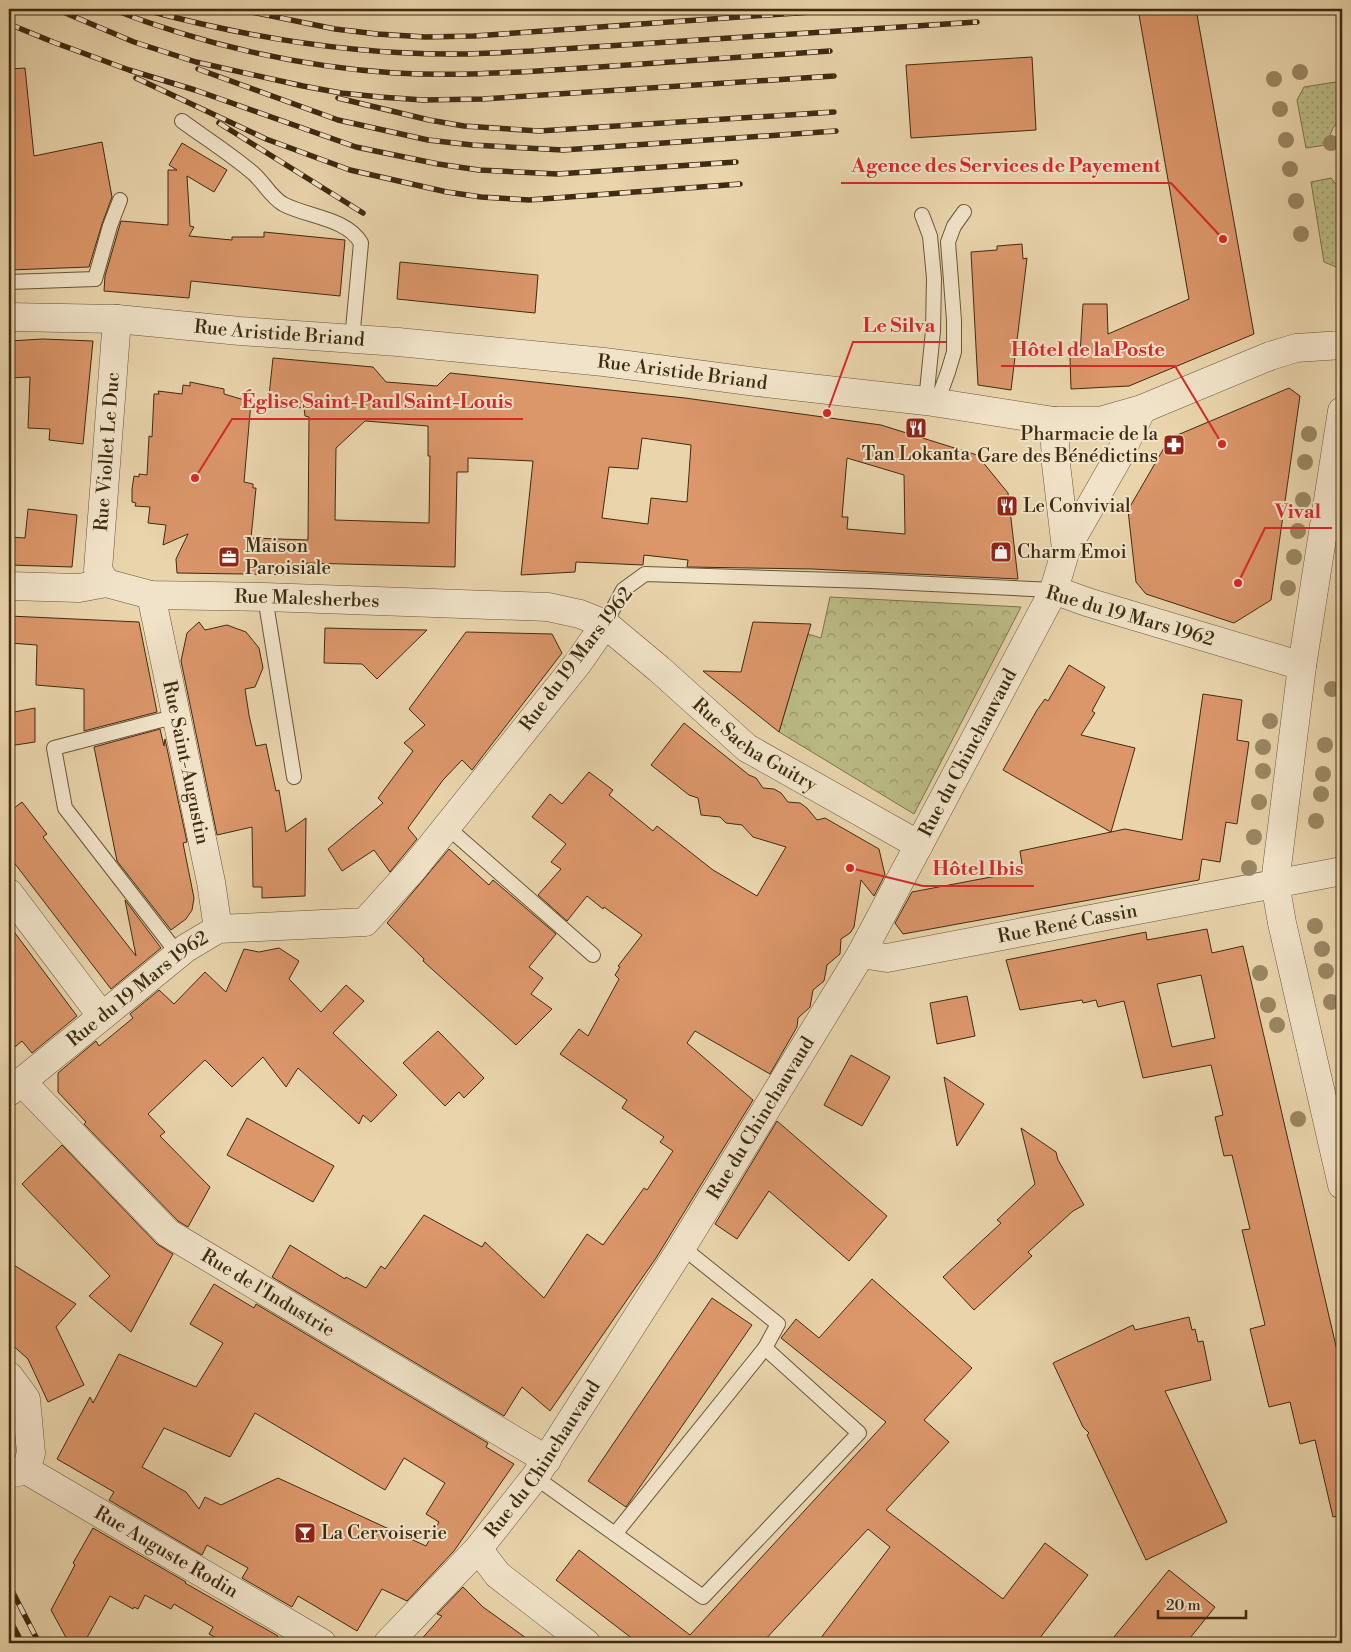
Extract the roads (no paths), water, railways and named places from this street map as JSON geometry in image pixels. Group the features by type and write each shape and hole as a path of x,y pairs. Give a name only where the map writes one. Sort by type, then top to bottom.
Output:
{"street":[{"name":"Rue Aristide Briand","path":"9,316 117,319 352,340 398,342 604,362 931,402 1054,421 1100,421 1142,409 1270,356 1296,348 1342,345"},
{"name":"Rue Viollet Le Duc","path":"106,583 98,570 117,319"},
{"name":"Rue du Chinchauvaud","path":"388,1643 478,1549 541,1468 682,1247 861,954 1054,590 1066,549 1142,409"},
{"path":"1342,411 1302,666 1274,883 1342,1185"},
{"name":"Rue du Chinchauvaud","path":"1054,421 1056,464 1066,549"},
{"name":"Rue Malesherbes","path":"9,586 79,588 106,583 151,595 548,607 580,614 604,624"},
{"name":"Rue du 19 Mars 1962","path":"1054,590 1087,602 1302,666"},
{"name":"Rue Saint-Augustin","path":"151,595 211,882 218,929"},
{"name":"Rue du 19 Mars 1962","path":"15,1086 178,954 218,929 365,922 413,869 578,663 604,624"},
{"name":"Rue Sacha Guitry","path":"604,624 747,748 919,845"},
{"name":"Rue René Cassin","path":"861,954 887,958 1342,871"},
{"path":"9,893 101,1015"},
{"name":"Rue de l'Industrie","path":"15,1086 168,1233 541,1468"},
{"path":"9,1376 26,1400 31,1453 18,1472"},
{"name":"Rue Auguste Rodin","path":"18,1472 322,1643"},
{"path":"478,1549 498,1575 586,1643"}],"lane":[{"path":"182,121 251,172 281,203 293,209 344,226 356,235 361,243 352,340"},
{"path":"9,282 95,280 110,226 120,200"},
{"path":"931,402 948,372 954,352 954,320 948,242 954,226 964,212"},
{"path":"922,215 930,236 934,278 931,402"},
{"name":"Rue du 19 Mars 1962","path":"604,624 624,590 644,574 1054,590"},
{"path":"264,597 294,777"},
{"path":"176,716 54,748 65,808 178,954"},
{"path":"446,826 594,955"},
{"path":"615,1534 765,1348 778,1324 682,1247"},
{"path":"541,1468 615,1534 703,1597 858,1433 765,1348"}],"railway":[{"path":"56,9 134,42 196,62 303,86 341,93 380,97 423,100 483,99 834,76"},
{"path":"112,9 180,33 251,52 324,65 395,73 497,73 830,51"},
{"path":"142,9 259,36 339,48 418,54 531,51 977,22"},
{"path":"237,9 335,29 425,37 474,36 853,9"},
{"path":"9,24 129,70 195,90 356,147 438,164 479,170 557,174 736,162"},
{"path":"198,69 338,120 428,140 472,145 563,150 836,131"},
{"path":"136,78 266,139 350,170 447,192 481,197 529,200 740,184"},
{"path":"338,98 429,120 464,126 539,131 834,112"},
{"path":"219,123 363,213"},
{"path":"9,1585 39,1643"},
{"path":"9,1618 22,1643"}],"place":[{"name":"Agence des Services de Payement","path":"1223,239"},
{"name":"Le Silva","path":"827,413"},
{"name":"Tan Lokanta","path":"916,428"},
{"name":"Hôtel de la Poste","path":"1222,444"},
{"name":"Pharmacie de la Gare des Bénédictins","path":"1174,445"},
{"name":"Église Saint-Paul Saint-Louis","path":"195,478"},
{"name":"Le Convivial","path":"1007,506"},
{"name":"Charm Emoi","path":"1001,552"},
{"name":"Maison Paroisiale","path":"229,557"},
{"name":"Vival","path":"1238,583"},
{"name":"Hôtel Ibis","path":"850,868"},
{"name":"La Cervoiserie","path":"305,1533"}]}
